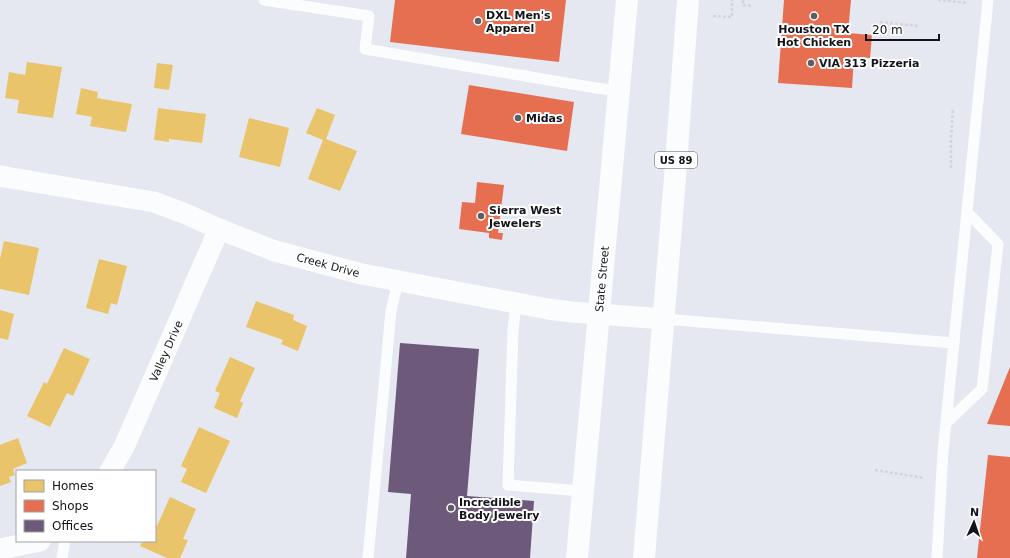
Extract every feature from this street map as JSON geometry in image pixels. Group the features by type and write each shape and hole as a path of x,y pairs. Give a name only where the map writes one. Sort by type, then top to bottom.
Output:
{"main road":[{"name":"State Street","path":"576,558 628,0"},
{"name":"US 89","path":"644,558 688,0"}],"street":[{"name":"Creek Drive","path":"0,176 154,202 275,251 362,274 516,304 599,315 664,319"},
{"name":"Valley Drive","path":"111,470 124,447 218,229"},
{"path":"0,549 35,542"}],"lane":[{"path":"264,0 369,16 365,49 619,91"},
{"path":"937,558 946,423 988,0"},
{"path":"946,423 982,389 998,244 967,212"},
{"path":"368,558 391,311 398,281"},
{"path":"516,304 513,331 508,484 582,491"},
{"path":"664,319 954,343"},
{"path":"62,558 65,542"}],"path":[{"path":"713,16 732,17 732,0"},
{"path":"743,0 743,5 752,6"},
{"path":"938,0 968,3"},
{"path":"880,22 919,26"},
{"path":"951,168 953,108"},
{"path":"875,470 924,478"}],"building: Homes":[{"path":"27,62 62,67 53,118 17,113 19,100 5,98 9,72 25,75"},
{"path":"157,63 173,65 169,90 154,88"},
{"path":"81,88 98,92 97,98 132,104 126,132 90,126 92,117 76,114"},
{"path":"158,108 206,114 202,143 169,139 169,142 154,140"},
{"path":"317,108 335,115 326,139 357,151 340,191 308,179 323,140 306,133"},
{"path":"249,118 289,128 280,167 239,157"},
{"path":"4,241 39,248 29,295 0,289 0,259"},
{"path":"99,259 127,266 117,305 111,303 108,314 86,308"},
{"path":"256,301 294,315 293,320 307,326 298,351 281,344 283,340 246,327"},
{"path":"0,310 14,314 8,340 0,338"},
{"path":"64,348 90,359 73,396 67,393 50,427 27,416 44,382 47,384"},
{"path":"230,357 255,368 240,401 243,403 237,418 214,408 220,393 215,391"},
{"path":"199,427 230,441 206,493 181,482 187,469 181,466"},
{"path":"18,438 27,463 13,469 15,475 9,477 11,482 0,486 0,445"},
{"path":"170,497 196,509 183,539 188,540 180,558 167,558 140,546 142,542 156,542 157,526"}],"building: Shops":[{"name":"DXL Men's Apparel","path":"395,0 566,0 559,62 390,42"},
{"path":"784,0 851,0 848,33 872,35 870,58 854,57 852,88 778,83"},
{"name":"Midas","path":"469,85 574,102 567,151 461,134"},
{"name":"Sierra West Jewelers","path":"477,182 504,185 498,233 503,233 502,240 489,238 489,233 459,229 462,202 475,203"},
{"path":"1010,367 1010,426 987,424"},
{"path":"988,455 1010,457 1010,558 977,558"}],"building: Offices":[{"path":"400,343 479,349 467,496 534,501 530,558 406,558 411,494 388,492"}],"place":[{"name":"Houston TX Hot Chicken","path":"814,16"},
{"name":"DXL Men's Apparel","path":"478,21"},
{"name":"VIA 313 Pizzeria","path":"811,63"},
{"name":"Midas","path":"518,118"},
{"name":"Sierra West Jewelers","path":"481,216"},
{"name":"Incredible Body Jewelry","path":"451,508"}]}
